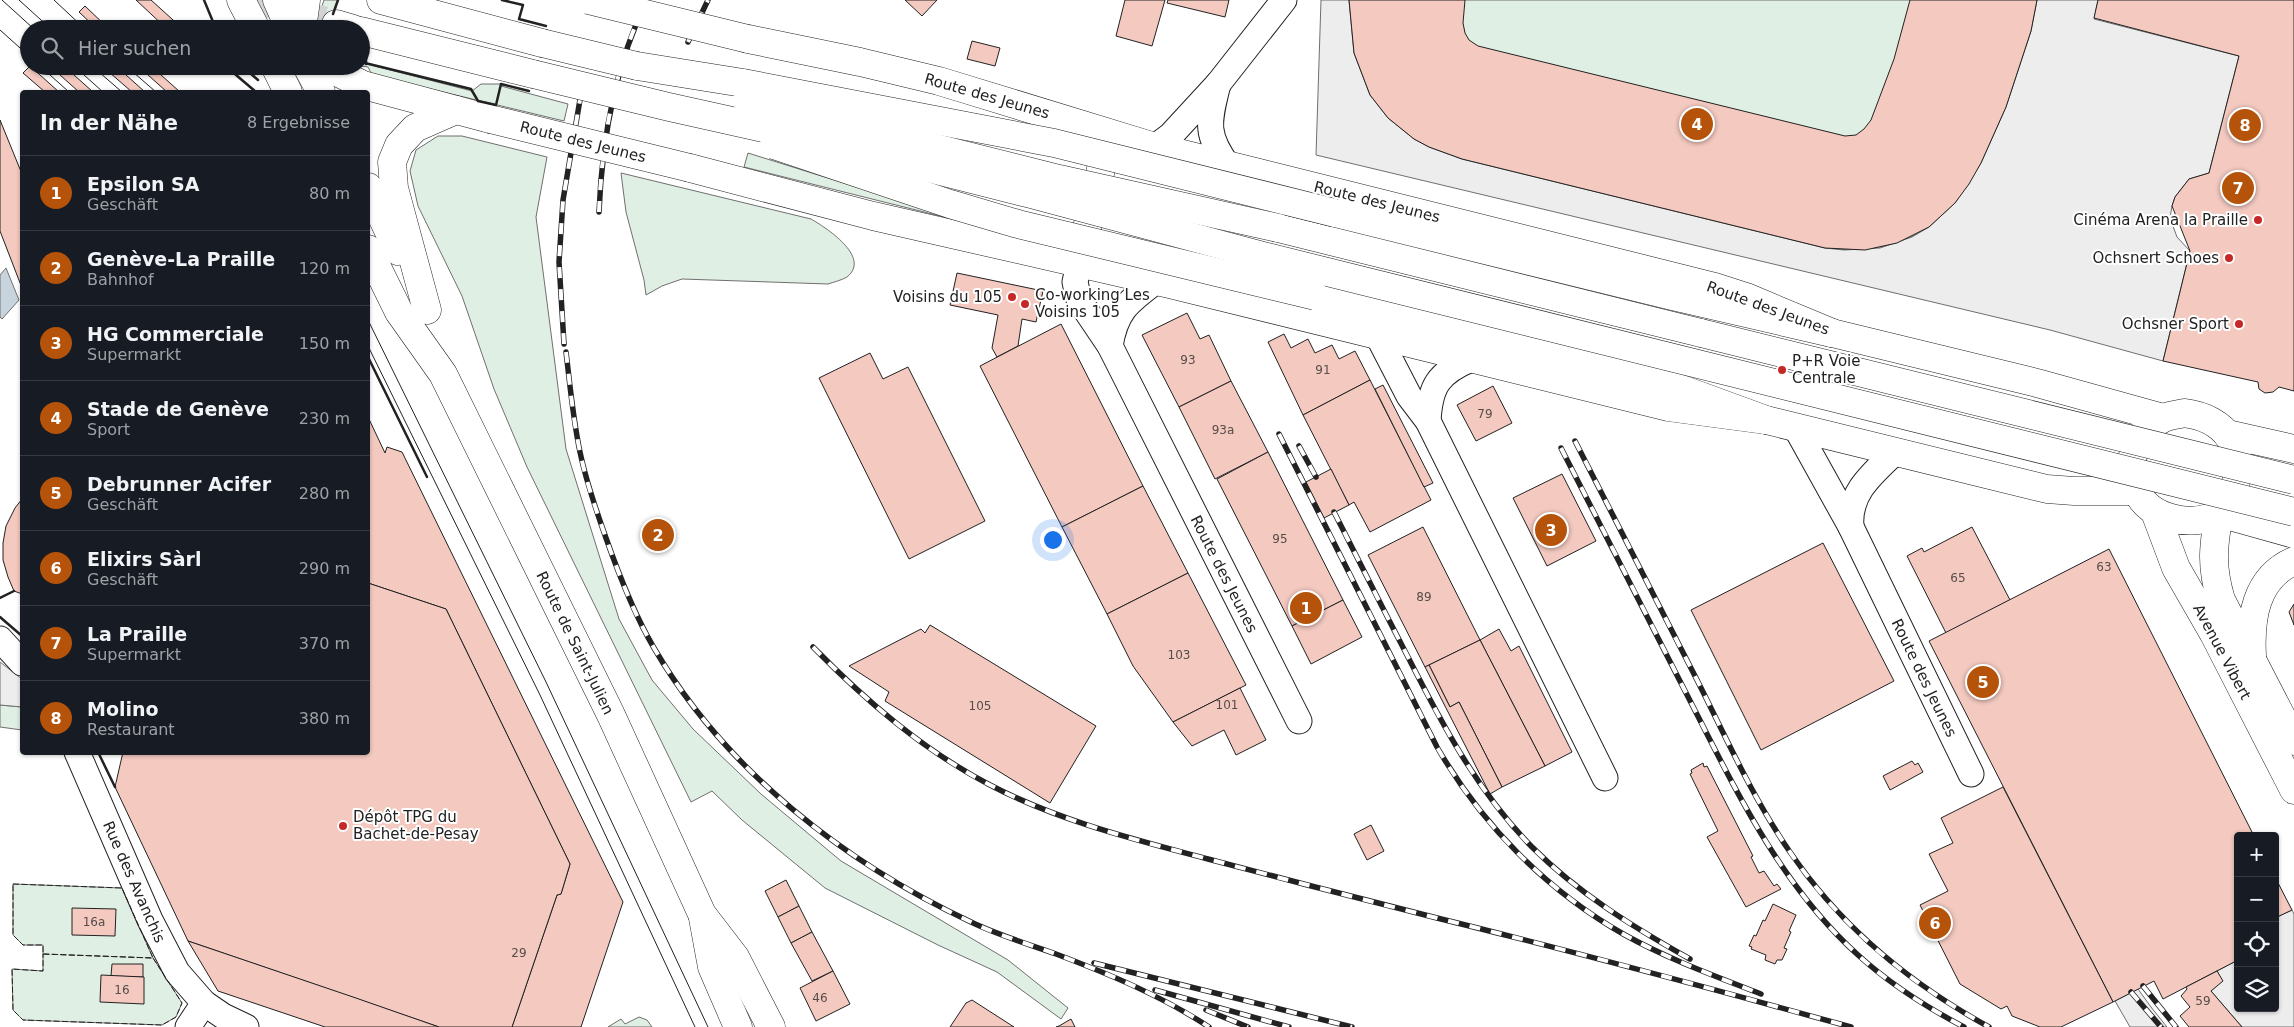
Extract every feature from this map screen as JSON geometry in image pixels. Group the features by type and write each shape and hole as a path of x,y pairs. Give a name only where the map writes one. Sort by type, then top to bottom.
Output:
{"main road":[{"path":"277,0 286,20"},
{"path":"303,20 306,0"},
{"path":"381,0 637,66 736,98 983,160 1278,228 2294,480"},
{"name":"Route des Jeunes","path":"588,0 748,39 860,62 939,81 1036,109 1109,134 1155,147 1715,287 1746,297 1832,332 2163,418"},
{"path":"370,33 669,108 822,141 1031,194 1273,259 2294,512"},
{"path":"637,66 743,83 1054,143 1672,296 1832,332"},
{"path":"280,75 287,90"},
{"path":"292,90 295,75"},
{"path":"312,75 320,90"},
{"name":"Route des Jeunes","path":"343,75 362,85 456,110 873,216 1156,280 1668,407 1766,420 2047,489 2136,491"},
{"path":"669,108 811,159 1001,219 1673,386 1766,420"},
{"path":"427,310 392,179 392,162 399,145 415,128 456,110"},
{"path":"1079,264 1109,134"},
{"name":"Route de Saint-Julien","path":"370,191 427,310 443,374"},
{"name":"Route de Saint-Julien","path":"370,253 399,312 443,374 611,715 702,914 735,957 771,1027"},
{"path":"2184,413 2200,415 2215,422 2227,434 2237,455 2238,478 2226,505 2219,513 2197,520 2183,521 2168,518 2155,512 2136,491 2131,463 2134,449 2141,436 2151,425 2163,418 2184,413"},
{"path":"2227,434 2294,449"},
{"name":"Avenue Vibert","path":"2155,512 2176,568 2214,634 2294,790"},
{"path":"2219,513 2294,534"},
{"name":"Avenue Vibert","path":"2219,513 2212,560 2214,579 2221,600 2294,741"},
{"path":"2252,662 2250,629 2261,591 2276,572 2294,560"},
{"name":"Route de Saint-Julien","path":"702,914 712,968 738,1027"}],"street":[{"path":"1155,147 1171,136 1218,84 1284,0"},
{"path":"1218,84 1210,127 1215,148 1228,166"},
{"name":"Route des Jeunes","path":"1079,264 1075,282 1079,300 1093,324 1110,346 1299,721"},
{"path":"1110,346 1113,327 1123,309 1156,280"},
{"path":"1378,336 1409,396 1428,421 1605,778"},
{"path":"1428,421 1432,393 1438,381 1456,365 1471,358"},
{"name":"Route des Jeunes","path":"1796,428 1852,528 1971,774"},
{"path":"1852,528 1850,514 1861,485 1895,452"},
{"path":"0,639 20,661"},
{"name":"Rue des Avanchis","path":"78,755 161,943 178,972 204,1003 223,1016 246,1027"},
{"path":"188,1027 204,1003"}],"green space":[{"path":"324,0 338,0 333,20 320,20 320,12"},
{"path":"1349,0 2037,0 2010,99 1996,134 1979,167 1960,196 1937,220 1911,237 1890,245 1847,249 1825,248 1462,159 1433,147 1409,134 1390,119 1375,101 1364,81 1356,57"},
{"path":"370,65 472,91 481,84 501,84 501,86 568,104 564,121 372,75"},
{"path":"438,136 462,136 547,157 536,217 566,449 619,619 652,680 693,729 761,794 841,861 1008,960 1068,1008 1061,1019 997,972 938,945 825,888 742,820 712,791 691,802 527,467 494,389 462,296 418,206 410,171 416,150"},
{"path":"748,153 965,221 744,167"},
{"path":"621,173 811,219 844,243 854,261 853,269 847,277 828,284 682,279 662,286 646,295 644,280 626,212"},
{"path":"0,705 20,707 20,730 0,727"},
{"path":"13,884 122,888 153,958 182,1003 176,1017 162,1025 23,1020 13,1010 12,969 43,971 43,945 23,945 13,935"},
{"path":"639,1017 647,1020 652,1027 608,1027 621,1019 625,1024"}],"shaded area":[{"path":"1321,0 1349,0 1354,53 1370,95 1388,118 1414,139 1429,147 1462,159 1825,248 1844,250 1880,248 1912,237 1929,227 1955,203 1981,163 2006,107 2031,31 2037,0 2098,0 2094,19 2239,56 2209,173 2189,179 2175,197 2172,206 2170,218 2177,237 2190,251 2163,361 2050,330 1316,155"},
{"path":"6,268 19,300 2,319 0,317 0,275"},
{"path":"0,662 20,677 20,707 0,705"},
{"path":"2292,910 2294,914 2294,1027 2242,1027 2211,991 2222,981 2217,971 2234,962 2234,1012 2279,1012 2279,916"},
{"path":"2138,989 2167,1027 2130,1027 2115,1001"}],"building":[{"path":"136,0 151,0 173,20 157,20"},
{"path":"905,0 937,0 922,16"},
{"path":"1125,0 1165,0 1152,46 1116,36"},
{"path":"1168,0 1229,0 1225,17 1167,3"},
{"path":"1349,0 1465,0 1463,23 1465,33 1469,40 1478,46 1845,136 1856,135 1871,120 1894,59 1910,0 2037,0 2031,31 2006,107 1981,163 1969,184 1955,203 1929,227 1897,243 1865,250 1825,248 1462,159 1429,147 1414,139 1388,118 1370,95 1354,53"},
{"path":"2098,0 2294,0 2294,391 2279,387 2273,392 2265,393 2259,389 2258,382 2163,361 2190,251 2172,206 2175,197 2189,179 2209,173 2239,56 2094,18"},
{"path":"85,6 100,20 87,20 79,12"},
{"path":"972,41 1000,48 995,66 967,59"},
{"path":"25,75 40,75 57,90 43,90"},
{"path":"60,75 74,75 91,90 77,90"},
{"path":"112,75 126,75 143,90 130,90"},
{"path":"148,75 161,75 178,90 165,90"},
{"path":"0,120 20,169 20,283 0,231"},
{"path":"957,273 1043,291 1036,322 1022,319 1018,346 997,357 992,348 998,315 950,305"},
{"path":"1187,313 1200,339 1209,335 1231,381 1179,407 1142,335"},
{"path":"1061,324 1143,486 1062,527 980,366"},
{"path":"1284,334 1291,348 1308,339 1315,353 1332,345 1339,359 1355,351 1370,380 1303,415 1268,342"},
{"path":"870,353 883,379 908,367 985,521 909,559 819,378"},
{"path":"1370,380 1431,500 1370,532 1354,502 1349,505 1303,415"},
{"path":"1231,381 1268,452 1215,479 1179,407"},
{"path":"1383,385 1433,483 1424,487 1375,389"},
{"path":"1493,386 1512,423 1476,441 1457,405"},
{"path":"370,421 385,453 387,447 402,452 623,902 581,1027 512,1027 557,895 561,894 570,864 446,609 370,584"},
{"path":"1268,452 1343,600 1292,626 1217,479"},
{"path":"1331,469 1349,505 1324,518 1306,482"},
{"path":"1562,474 1596,541 1547,566 1513,498"},
{"path":"1143,486 1188,573 1107,614 1062,527"},
{"path":"20,502 20,593 14,591 3,560 6,526"},
{"path":"1423,527 1480,640 1425,667 1368,555"},
{"path":"1972,527 2010,600 1946,633 1907,556 1922,548 1924,552"},
{"path":"1823,543 1894,681 1761,750 1691,610"},
{"path":"2109,549 2252,832 2234,832 2234,962 2163,999 2154,981 2113,1002 1929,641"},
{"path":"1188,573 1246,685 1173,722 1133,666 1107,614"},
{"name":"Dépôt TPG du Bachet-de-Pesay","path":"370,584 446,609 570,864 561,894 557,895 512,1027 439,1027 188,941 115,787 122,755 370,755"},
{"path":"1343,600 1362,637 1311,664 1292,626"},
{"path":"2294,604 2294,625 2289,612"},
{"path":"930,625 1096,726 1050,803 885,701 889,692 849,666 921,629 925,633"},
{"path":"1499,629 1511,651 1519,646 1572,752 1545,766 1480,640"},
{"path":"1480,640 1545,766 1502,787 1459,702 1450,707 1429,665"},
{"path":"1429,665 1450,707 1459,702 1502,787 1490,794 1425,667"},
{"path":"1240,688 1266,740 1236,755 1224,730 1192,746 1173,722"},
{"path":"1912,761 1915,765 1918,763 1923,772 1890,790 1883,776"},
{"path":"1703,763 1704,767 1707,766 1753,856 1751,857 1759,873 1764,871 1774,886 1777,884 1781,889 1746,907 1707,837 1718,831 1690,774 1692,773 1691,770"},
{"path":"2003,787 2113,1002 2061,1027 2040,1027 2012,1016 2007,1006 2001,1009 1960,984 1920,905 1948,891 1929,854 1953,843 1941,818"},
{"path":"1371,825 1384,851 1367,860 1354,834"},
{"path":"786,880 799,906 778,917 765,891"},
{"path":"2279,885 2292,910 2279,916"},
{"path":"1773,904 1796,915 1784,948 1787,949 1782,960 1777,960 1775,964 1765,960 1766,955 1751,949 1752,947 1749,946"},
{"path":"799,906 812,932 791,943 778,917"},
{"path":"72,908 116,909 115,936 72,935"},
{"path":"812,932 833,971 812,981 791,943"},
{"path":"188,941 439,1027 325,1027 218,991"},
{"path":"112,964 143,964 143,977 111,976"},
{"path":"833,971 850,1004 816,1021 800,988"},
{"path":"2217,971 2223,981 2211,991 2242,1027 2189,1027 2180,1016 2190,1007 2181,996 2187,989 2186,987"},
{"path":"101,975 144,977 144,1004 100,1002"},
{"path":"972,1000 1014,1027 950,1027 966,1003"},
{"path":"1071,1019 1075,1027 1056,1027 1059,1026"}],"tunnel":[{"path":"257,0 323,20"}],"tram line":[{"path":"2,0 24,20"},
{"path":"19,0 41,20"},
{"path":"54,0 75,20"},
{"path":"0,30 20,48"},
{"path":"50,75 67,90"},
{"path":"84,75 101,90"},
{"path":"102,75 120,90"},
{"path":"136,75 154,90"},
{"path":"370,324 546,682 708,1027"},
{"path":"370,350 540,695 695,1027"}],"railway":[{"path":"599,212 603,158 618,77 626,51 647,0"},
{"path":"688,42 708,0"},
{"path":"564,344 559,262 563,200 584,76"},
{"path":"566,352 575,427 585,474 611,552 633,608 654,648 683,692 716,734 752,773 792,809 834,842 924,898 981,927 1056,954 1135,986 1173,1005 1209,1027"},
{"path":"1279,434 1437,747 1474,803 1495,829 1518,853 1569,898 1625,935 1692,967 1761,994"},
{"path":"1575,441 1763,810 1790,852 1831,905 1879,951 1931,992 1989,1027"},
{"path":"1299,446 1316,477"},
{"path":"1561,448 1720,759 1758,829 1780,863 1803,896 1858,955 1909,994 1964,1027"},
{"path":"1334,512 1448,733 1495,804 1532,847 1568,879 1627,922 1690,959"},
{"path":"813,647 896,723 942,756 965,771 1016,798 1070,819 1180,852 1593,957 1851,1027"},
{"path":"1094,963 1352,1027"},
{"path":"2143,986 2176,1027"},
{"path":"1155,990 1289,1027"},
{"path":"2131,992 2161,1027"},
{"path":"1206,1010 1248,1027"}],"fence":[{"path":"13,884 122,888 153,958 43,954 43,945 23,945 13,935 13,884"},
{"path":"43,954 153,958 182,1003 176,1017 162,1025 23,1020 13,1010 12,969 43,971 43,954"}],"wall":[{"path":"204,0 212,20"},
{"path":"333,14 338,0"},
{"path":"502,0 523,5 519,19 546,26"},
{"path":"370,64 471,89 478,101 496,105 501,84 529,91"},
{"path":"236,75 254,90"},
{"path":"252,75 258,80"},
{"path":"370,361 427,477"},
{"path":"0,598 14,591"},
{"path":"0,617 20,634"},
{"path":"99,755 115,787"}],"place":[{"name":"Stade de Genève","path":"1697,124"},
{"name":"Molino","path":"2245,125"},
{"name":"La Praille","path":"2238,188"},
{"name":"Cinéma Arena la Praille","path":"2258,220"},
{"name":"Ochsnert Schoes","path":"2229,258"},
{"name":"Voisins du 105","path":"1012,297"},
{"name":"Co-working Les Voisins 105","path":"1025,304"},
{"name":"Ochsner Sport","path":"2239,324"},
{"name":"P+R Voie Centrale","path":"1782,370"},
{"name":"HG Commerciale","path":"1551,530"},
{"name":"Genève-La Praille","path":"658,535"},
{"name":"Epsilon SA","path":"1306,608"},
{"name":"Debrunner Acifer","path":"1983,682"},
{"name":"Dépôt TPG du Bachet-de-Pesay","path":"343,826"},
{"name":"Elixirs Sàrl","path":"1935,923"}]}
